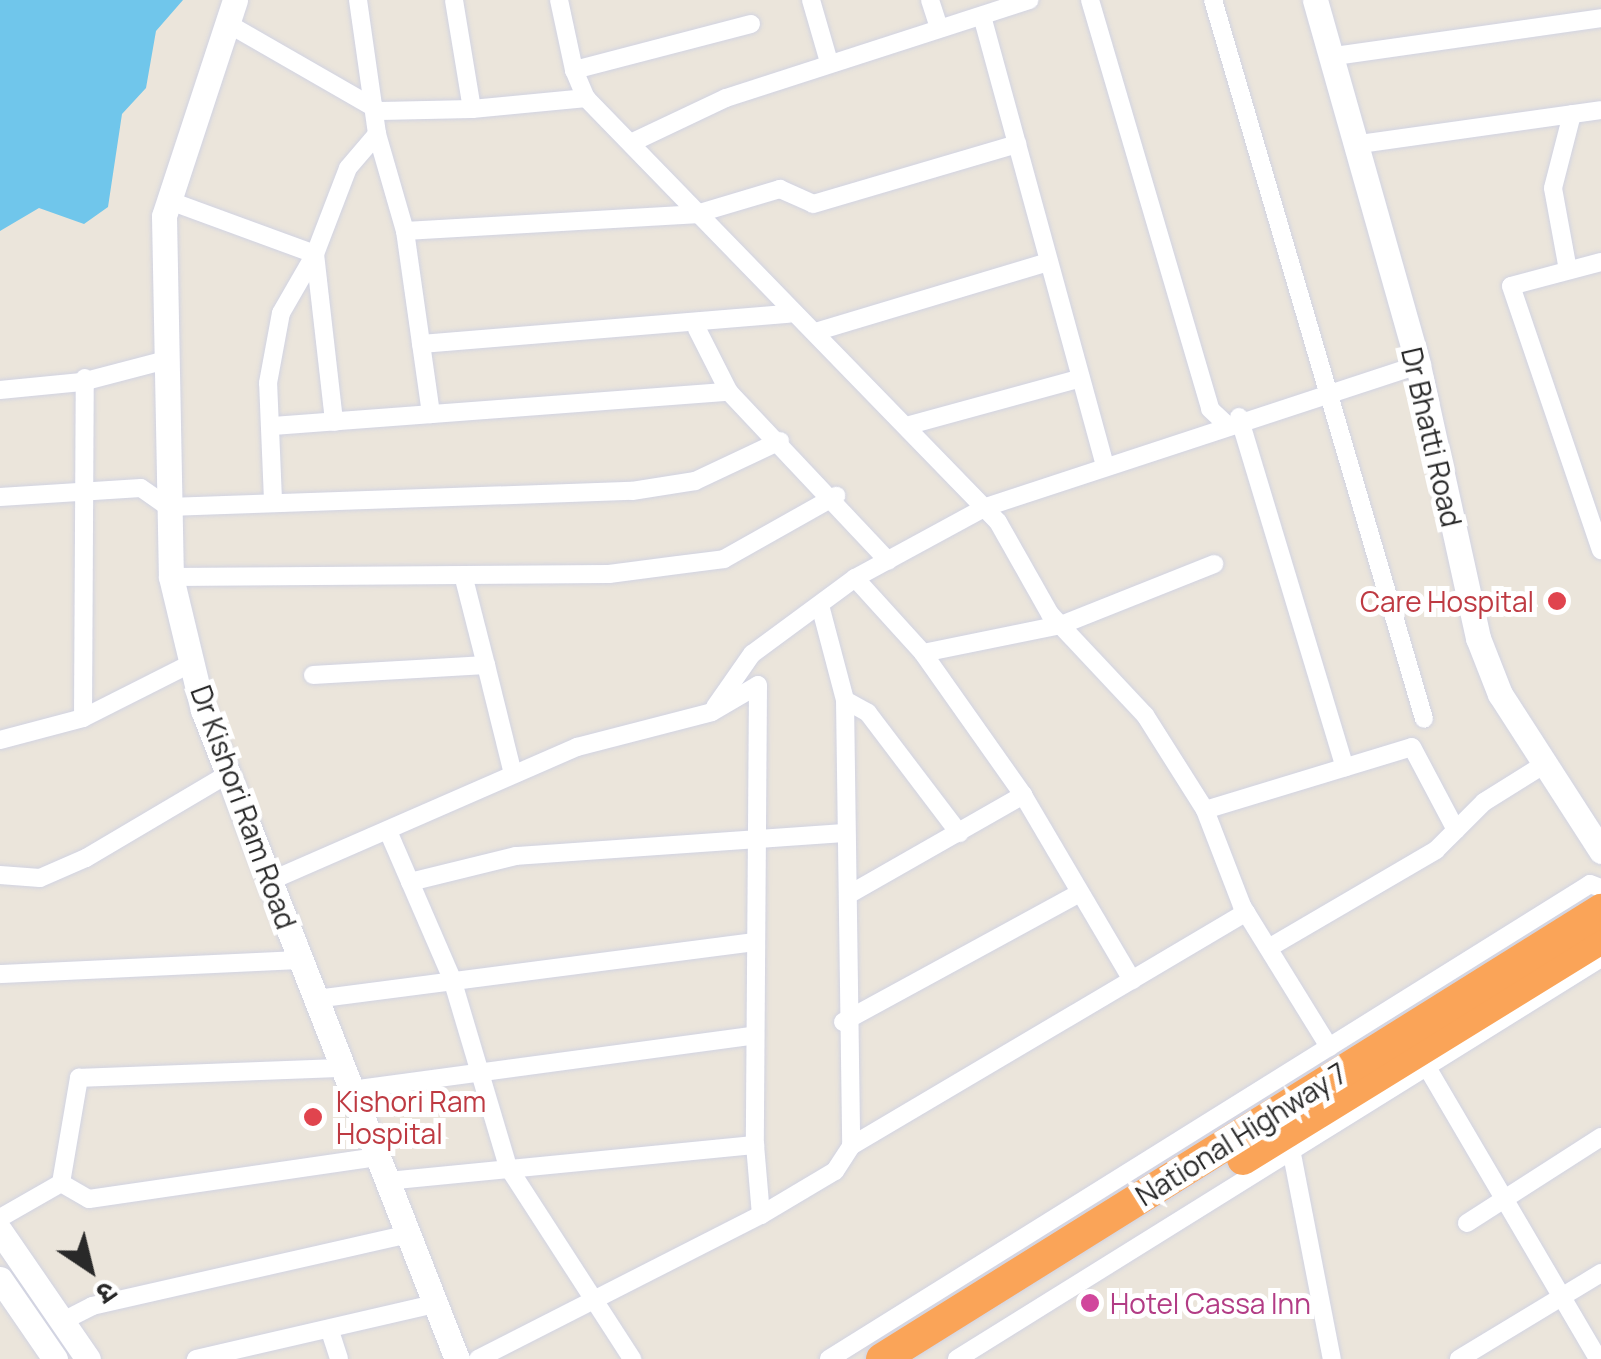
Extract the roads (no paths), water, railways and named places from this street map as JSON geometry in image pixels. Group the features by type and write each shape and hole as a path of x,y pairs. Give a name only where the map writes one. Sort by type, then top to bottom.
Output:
{"highway":[{"name":"National Highway 7","path":"882,1359 1601,910"},
{"path":"922,1359 1422,1059 1601,938"}],"street":[{"path":"358,0 380,111 376,134 405,231 431,414"},
{"path":"454,0 472,109"},
{"path":"559,0 574,70 586,98 633,142 789,314 815,332 986,507 1062,625 1145,715 1205,810 1246,912 1272,946 1329,1047"},
{"path":"811,0 830,62"},
{"path":"930,0 938,25"},
{"path":"633,142 830,62 938,25 1030,0"},
{"path":"1090,0 1210,409 1232,419 1345,767"},
{"path":"1213,0 1424,719"},
{"name":"Dr Bhatti Road","path":"1315,0 1360,144 1418,366 1478,638 1500,694 1548,762 1601,851"},
{"path":"234,13 380,111 472,109 586,98"},
{"name":"Dr Kishori Ram Road","path":"234,13 170,201 162,361 171,577 192,663 228,774 457,1359"},
{"path":"982,16 1104,462"},
{"path":"1334,56 1601,18"},
{"path":"574,70 751,24"},
{"path":"1360,144 1601,110"},
{"path":"1568,270 1553,188 1572,114"},
{"path":"273,500 268,383 281,313 315,254 348,168 376,134"},
{"path":"405,231 696,214 780,189 800,202 837,198 1017,144"},
{"path":"170,201 315,254"},
{"path":"315,254 334,422"},
{"path":"815,332 1050,262"},
{"path":"1601,262 1511,286 1601,550"},
{"path":"421,344 697,328 789,314"},
{"path":"697,328 729,392 836,496 888,561"},
{"path":"0,390 86,378 162,361"},
{"path":"712,712 752,654 821,609 855,578 986,507 1232,419 1418,366"},
{"path":"83,718 82,491 86,378"},
{"path":"906,426 1081,378"},
{"path":"272,426 729,392"},
{"path":"0,497 142,488 168,507 273,500 632,491 694,481 780,440"},
{"path":"171,577 464,578 724,559 836,496"},
{"path":"924,653 1062,625 1214,564"},
{"path":"464,578 514,774"},
{"path":"855,578 924,653 1024,794 1132,980"},
{"path":"821,609 845,700 842,833 848,895 843,1022 851,1146"},
{"path":"0,740 83,718 192,663"},
{"path":"313,676 486,665"},
{"path":"270,881 514,774 712,712 758,685 753,1036 761,1215"},
{"path":"845,700 868,713 959,833"},
{"path":"1205,810 1412,747 1456,830"},
{"path":"1272,946 1456,830 1548,762"},
{"path":"0,875 40,878 86,858 228,774"},
{"path":"848,895 1024,794"},
{"path":"388,831 452,979 508,1167 592,1304 632,1359"},
{"path":"410,882 516,856 757,834 842,833"},
{"path":"829,1359 1590,884 1601,888"},
{"path":"843,1022 1080,893"},
{"path":"478,1359 592,1304 835,1172 851,1146 1246,912"},
{"path":"316,999 755,942"},
{"path":"956,1359 1291,1150 1422,1059 1601,958"},
{"path":"0,974 300,960"},
{"path":"61,1183 78,1078 347,1079 478,1071 753,1036"},
{"path":"1422,1059 1510,1197 1597,1346"},
{"path":"1468,1223 1601,1137"},
{"path":"61,1183 89,1198 382,1169 508,1167 755,1145"},
{"path":"1291,1150 1332,1359"},
{"path":"0,1218 61,1183"},
{"path":"0,1231 88,1359"},
{"path":"62,1322 92,1306 408,1234"},
{"path":"1459,1359 1601,1273"},
{"path":"0,1279 55,1359"},
{"path":"196,1359 435,1304"},
{"path":"330,1331 339,1359"}],"water":[{"path":"0,0 183,0 156,31 146,88 122,114 108,207 84,224 39,208 0,231"}],"place":[{"name":"Care Hospital","path":"1557,601"},
{"name":"Kishori Ram Hospital","path":"313,1117"},
{"name":"Hotel Cassa Inn","path":"1090,1303"}]}
